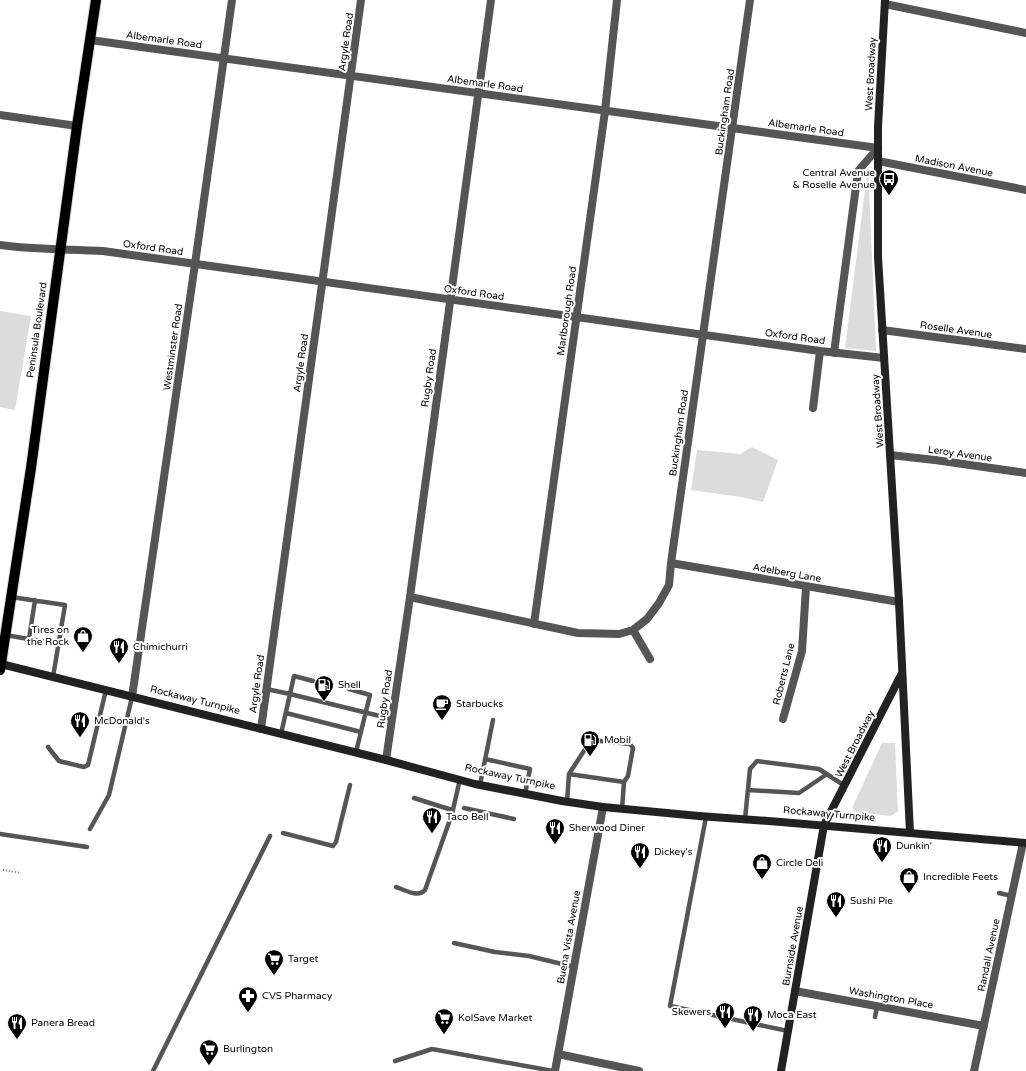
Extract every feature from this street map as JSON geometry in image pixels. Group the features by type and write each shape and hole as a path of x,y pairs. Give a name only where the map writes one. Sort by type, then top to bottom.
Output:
{"main road":[{"name":"Peninsula Boulevard","path":"0,666 31,468 77,126 96,0"},
{"name":"West Broadway","path":"885,2 878,127 878,257 899,602 910,833"},
{"name":"Rockaway Turnpike","path":"0,666 106,690 356,752 480,785 568,802 706,817 824,825 1024,843"},
{"name":"West Broadway","path":"824,825 902,672"},
{"name":"Burnside Avenue","path":"781,1071 824,825"}],"street":[{"name":"Westminster Road","path":"132,697 232,0"},
{"name":"Argyle Road","path":"261,729 361,0"},
{"name":"Rugby Road","path":"386,760 410,597 491,0"},
{"name":"Marlborough Road","path":"534,624 605,111 617,0"},
{"name":"Buckingham Road","path":"410,597 578,633 619,634 633,630 647,619 659,604 669,585 750,0"},
{"path":"885,2 1026,33"},
{"name":"Albemarle Road","path":"90,40 878,148"},
{"path":"0,115 77,126"},
{"path":"834,353 858,171 878,148"},
{"name":"Madison Avenue","path":"878,161 1026,190"},
{"name":"Oxford Road","path":"0,245 29,249 103,251 834,353 884,358"},
{"name":"Roselle Avenue","path":"882,330 1026,349"},
{"path":"813,408 820,351"},
{"name":"Leroy Avenue","path":"890,455 1026,473"},
{"name":"Adelberg Lane","path":"671,562 806,587 899,602"},
{"name":"Roberts Lane","path":"783,718 802,651 806,587"},
{"path":"633,630 650,660"},
{"name":"Buena Vista Avenue","path":"554,1071 603,807"},
{"name":"Randall Avenue","path":"974,1071 1024,843"},
{"name":"Washington Place","path":"795,991 984,1026"},
{"path":"558,1054 639,1071"}],"lane":[{"path":"11,597 66,605 59,624 58,644 53,677"},
{"path":"28,639 35,600"},
{"path":"32,620 38,621"},
{"path":"5,635 58,644"},
{"path":"281,734 294,676 313,681"},
{"path":"266,689 392,719"},
{"path":"348,689 370,695 356,752"},
{"path":"48,747 59,761 84,767 88,765 106,690"},
{"path":"90,828 108,795 132,697"},
{"path":"286,713 341,725 361,732"},
{"path":"480,785 493,720"},
{"path":"568,802 569,774 590,740 630,744 633,748 628,776 624,782 622,809"},
{"path":"485,759 530,769 525,794"},
{"path":"745,819 750,769 757,761 819,769 845,786"},
{"path":"569,774 624,782"},
{"path":"748,790 799,794 827,774"},
{"path":"396,887 417,894 423,893 425,890 451,818 460,779"},
{"path":"283,834 333,846 336,842 350,784"},
{"path":"414,798 452,810"},
{"path":"464,808 514,819"},
{"path":"706,817 670,1006 788,1031"},
{"path":"0,834 87,847"},
{"path":"153,1071 270,836"},
{"path":"999,893 1012,896"},
{"path":"454,943 495,952 529,956 574,967"},
{"path":"874,1017 877,1006"},
{"path":"395,1062 432,1049 554,1071"}],"path":[{"path":"3,870 21,873"}],"shaded area":[{"path":"868,166 876,351 845,348"},
{"path":"0,311 31,316 15,410 0,407"},
{"path":"752,447 778,460 763,502 741,497 691,490 697,450 740,454"},
{"path":"882,743 895,743 898,812 890,816 856,812 852,808"}],"place":[{"name":"Central Avenue & Roselle Avenue","path":"889,196"},
{"name":"Tires on the Rock","path":"83,653"},
{"name":"Chimichurri","path":"119,664"},
{"name":"Shell","path":"324,702"},
{"name":"Starbucks","path":"442,721"},
{"name":"McDonald's","path":"80,738"},
{"name":"Mobil","path":"590,757"},
{"name":"Taco Bell","path":"432,834"},
{"name":"Sherwood Diner","path":"555,845"},
{"name":"Dunkin'","path":"882,863"},
{"name":"Dickey's","path":"640,869"},
{"name":"Circle Deli","path":"762,880"},
{"name":"Incredible Feets","path":"909,894"},
{"name":"Sushi Pie","path":"836,918"},
{"name":"Target","path":"274,976"},
{"name":"CVS Pharmacy","path":"248,1013"},
{"name":"Skewers","path":"725,1029"},
{"name":"Moca East","path":"753,1032"},
{"name":"KolSave Market","path":"444,1035"},
{"name":"Panera Bread","path":"17,1040"},
{"name":"Burlington","path":"209,1066"}]}
